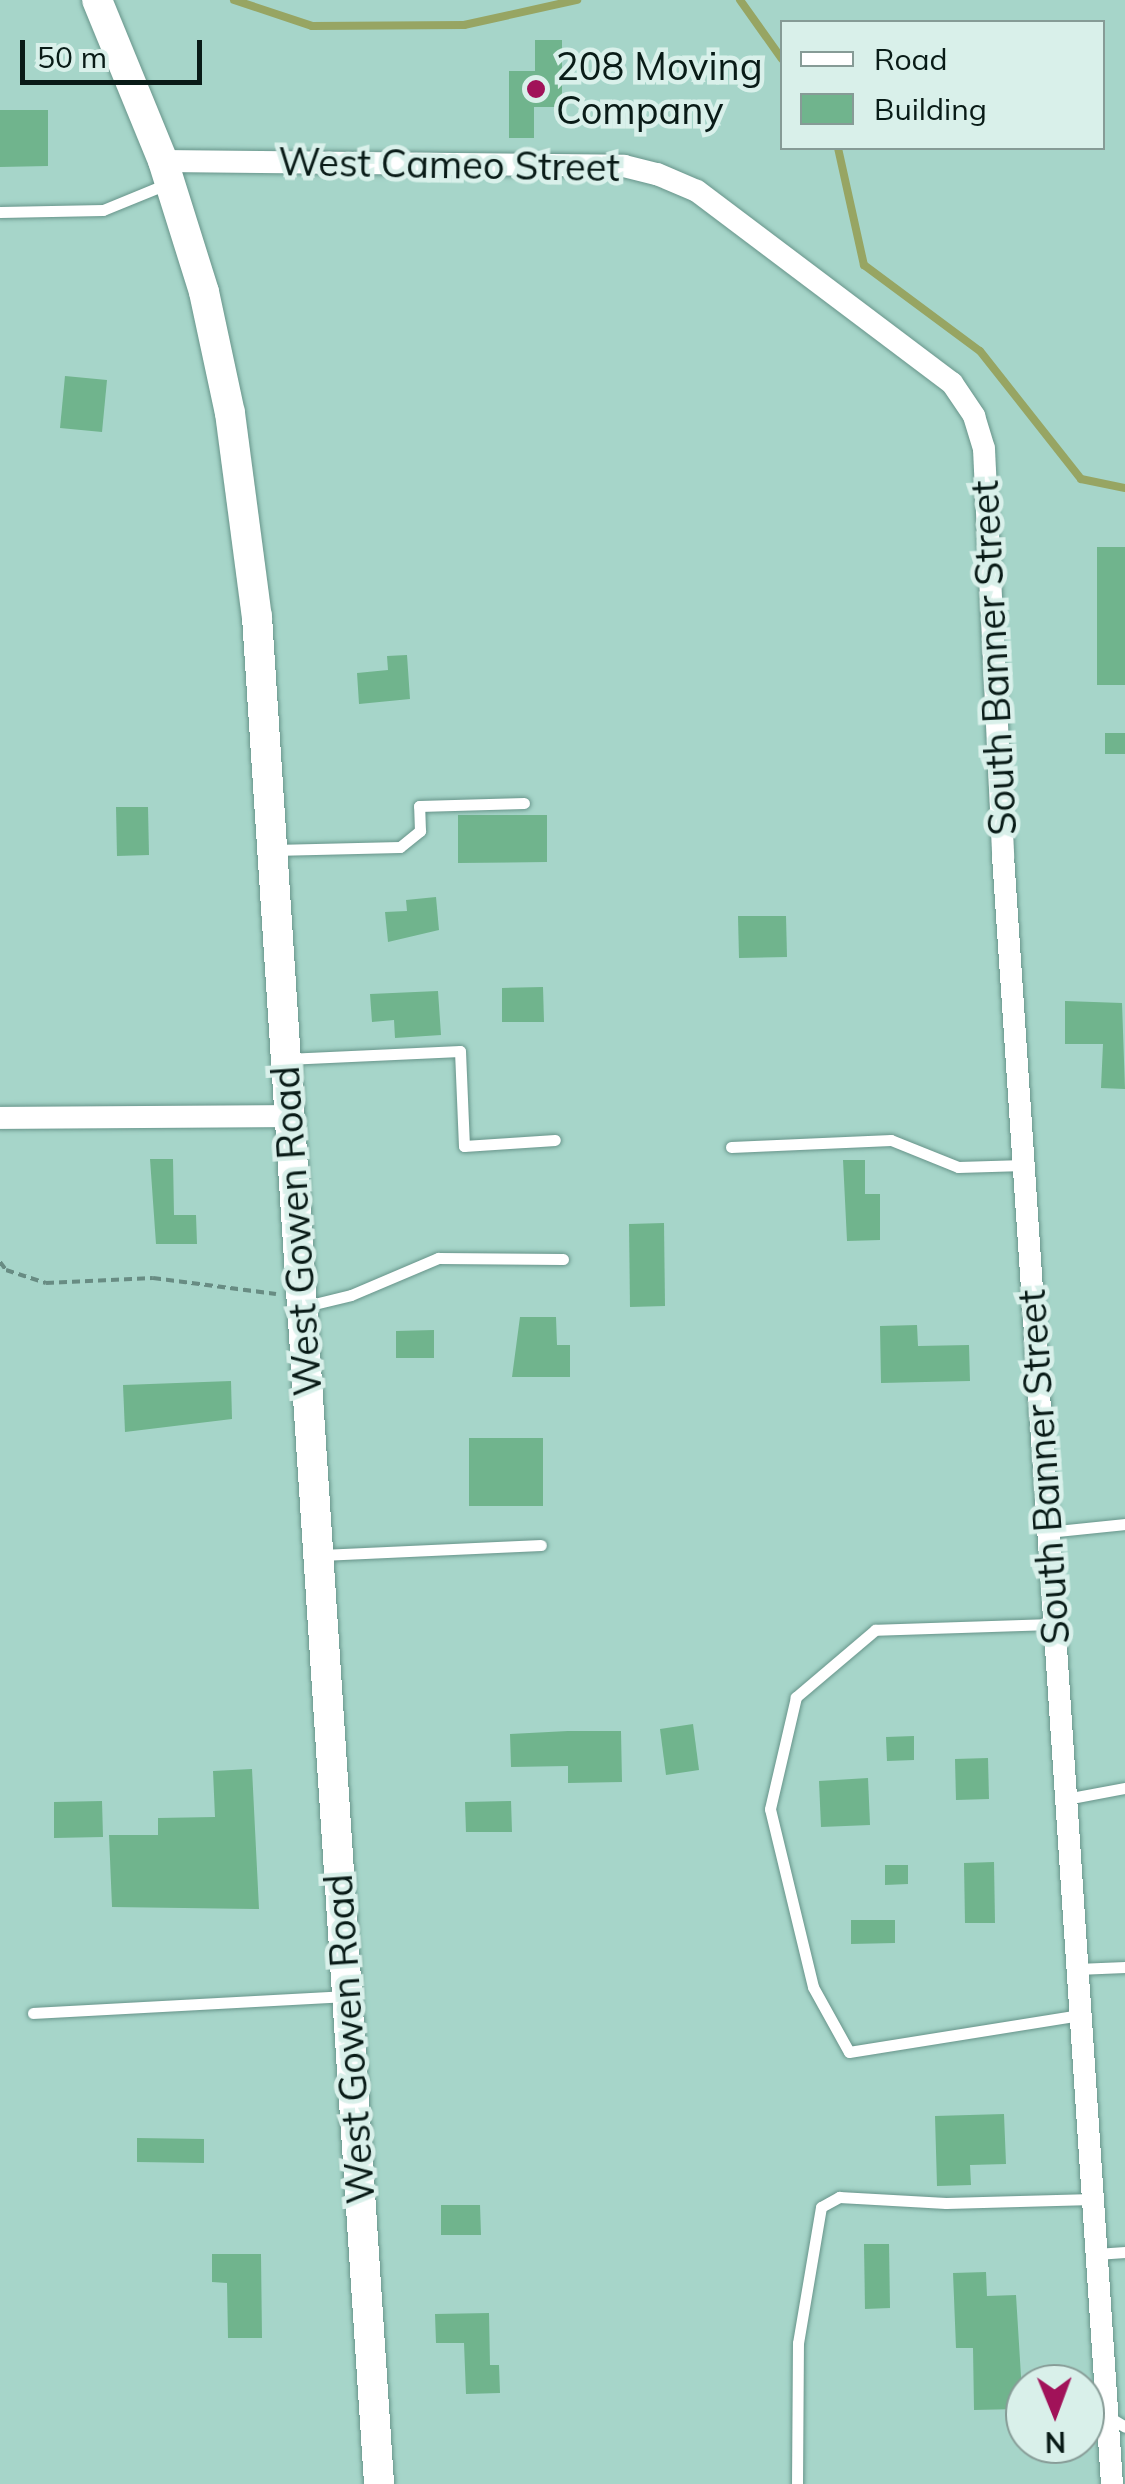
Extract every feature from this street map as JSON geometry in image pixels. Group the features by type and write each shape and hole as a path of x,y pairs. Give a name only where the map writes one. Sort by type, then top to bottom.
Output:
{"street":[{"name":"West Gowen Road","path":"97,0 166,172 204,292 230,413 257,617 379,2484"},
{"name":"West Cameo Street","path":"166,172 624,166 657,174 696,191 952,383 974,416 984,449"},
{"name":"South Banner Street","path":"984,449 1024,1165 1080,2015 1096,2254 1116,2422 1108,2484"},
{"path":"0,1118 289,1116"}],"lane":[{"path":"0,212 103,210 166,172"},
{"path":"273,850 400,848 420,830 419,806 524,803"},
{"path":"286,1058 460,1052 464,1146 555,1140"},
{"path":"731,1147 892,1140 958,1167 1024,1165"},
{"path":"301,1302 352,1296 438,1258 563,1259"},
{"path":"1048,1532 1125,1524"},
{"path":"318,1556 542,1545"},
{"path":"1054,1624 874,1630 796,1697 770,1809 813,1987 849,2052 1080,2015"},
{"path":"1066,1798 1125,1788"},
{"path":"1077,1969 1125,1968"},
{"path":"33,2013 347,1996"},
{"path":"797,2484 798,2343 821,2207 839,2197 946,2203 1093,2199"},
{"path":"1096,2254 1125,2252"}],"path":[{"path":"0,1262 6,1270 46,1284 153,1278 301,1302"}],"building":[{"name":"208 Moving Company","path":"535,40 562,40 562,107 534,107 534,138 509,138 509,71 535,71"},
{"path":"0,110 48,110 48,166 0,167"},
{"path":"65,376 107,380 102,432 60,428"},
{"path":"1097,547 1125,547 1125,685 1097,685"},
{"path":"407,655 410,699 359,704 357,673 388,670 387,656"},
{"path":"1105,733 1125,733 1125,754 1105,754"},
{"path":"116,807 148,807 149,855 117,856"},
{"path":"458,815 547,815 547,862 458,863"},
{"path":"436,897 439,930 388,942 385,912 407,911 406,900"},
{"path":"738,916 786,916 787,957 739,958"},
{"path":"543,987 544,1022 502,1022 502,988"},
{"path":"438,991 441,1035 395,1038 394,1020 372,1022 370,994"},
{"path":"1065,1001 1122,1003 1125,1089 1101,1088 1103,1044 1065,1044"},
{"path":"150,1159 173,1159 174,1215 196,1215 197,1244 156,1244"},
{"path":"843,1160 865,1160 865,1194 880,1194 880,1240 847,1241"},
{"path":"664,1223 665,1306 630,1307 629,1224"},
{"path":"520,1317 556,1317 557,1345 570,1345 570,1377 512,1377"},
{"path":"917,1325 918,1346 969,1345 970,1381 881,1383 880,1326"},
{"path":"434,1330 434,1358 396,1358 396,1331"},
{"path":"231,1381 232,1419 125,1432 123,1385"},
{"path":"469,1438 543,1438 543,1506 469,1506"},
{"path":"693,1724 699,1770 666,1775 660,1729"},
{"path":"621,1731 622,1782 568,1783 568,1766 511,1767 510,1734"},
{"path":"914,1736 914,1760 887,1761 886,1737"},
{"path":"988,1758 989,1799 956,1800 955,1759"},
{"path":"252,1769 259,1909 112,1907 109,1835 158,1835 158,1818 215,1817 213,1771"},
{"path":"868,1778 870,1825 821,1827 819,1781"},
{"path":"102,1801 103,1837 54,1838 54,1802"},
{"path":"511,1801 512,1832 466,1832 465,1802"},
{"path":"994,1862 995,1923 965,1923 964,1863"},
{"path":"885,1865 908,1865 908,1884 885,1885"},
{"path":"851,1920 895,1920 895,1943 851,1944"},
{"path":"1004,2114 1006,2164 970,2165 971,2185 937,2186 935,2116"},
{"path":"137,2138 204,2139 204,2163 137,2162"},
{"path":"441,2205 480,2205 481,2235 441,2235"},
{"path":"864,2244 889,2244 890,2308 865,2309"},
{"path":"212,2254 261,2254 262,2338 228,2338 227,2283 212,2282"},
{"path":"986,2272 987,2296 1016,2295 1020,2364 1005,2364 1005,2409 974,2410 973,2348 956,2348 953,2273"},
{"path":"489,2313 490,2365 499,2365 500,2393 466,2394 464,2343 436,2343 435,2314"}],"waterway":[{"path":"234,0 312,26 464,25 577,0"},
{"path":"740,0 780,56"},
{"path":"838,150 864,265 980,351 1081,479 1125,488"}],"place":[{"name":"208 Moving Company","path":"536,89"}]}
